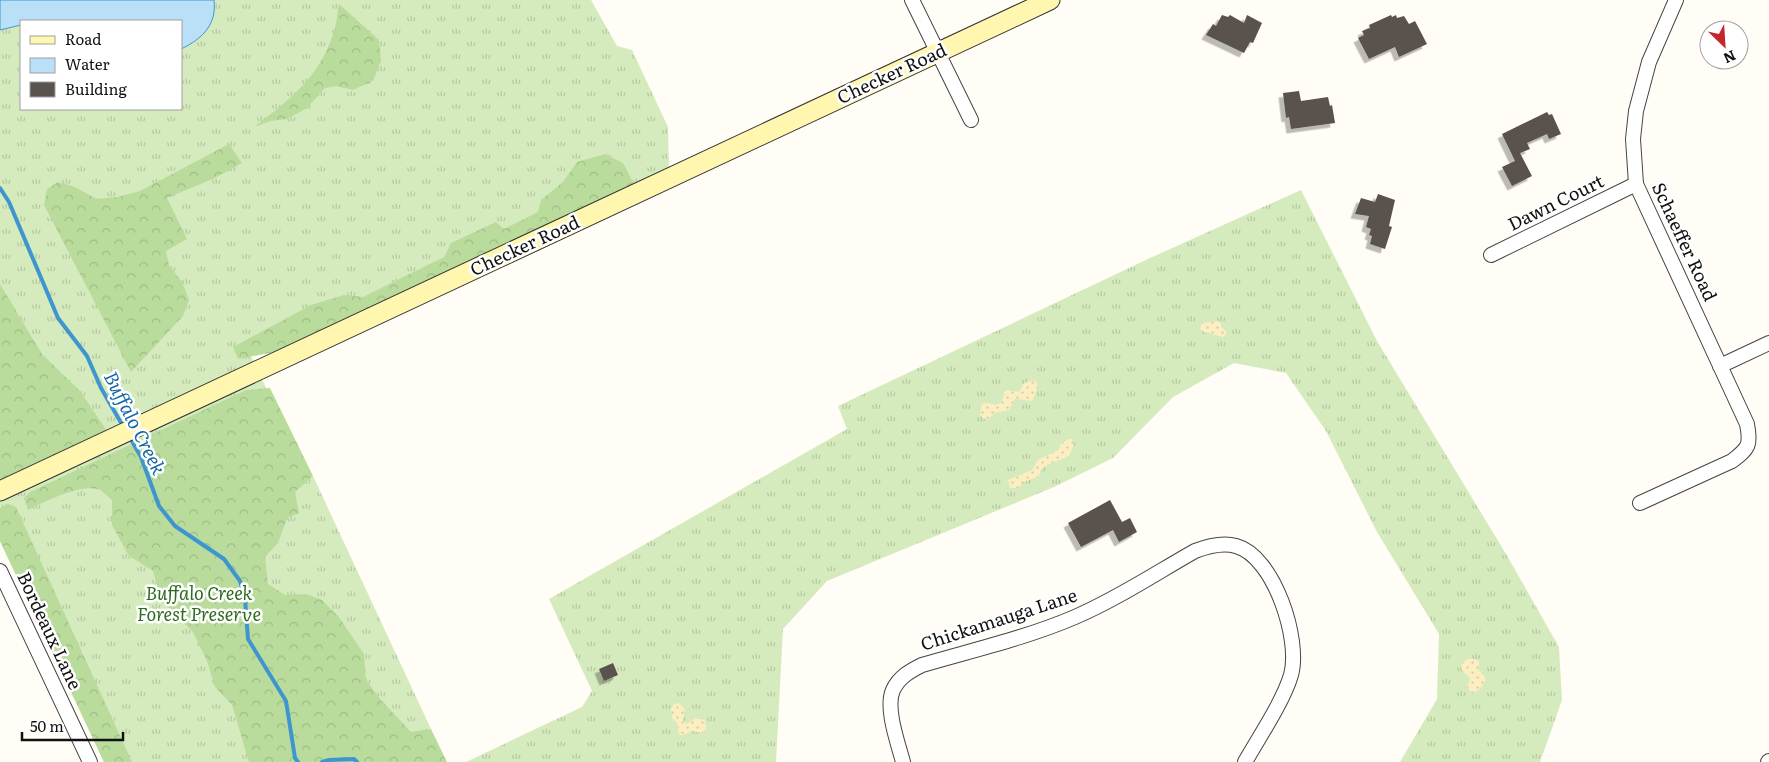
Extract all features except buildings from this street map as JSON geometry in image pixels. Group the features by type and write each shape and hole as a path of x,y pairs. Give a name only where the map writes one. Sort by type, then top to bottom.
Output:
{"street":[{"path":"912,0 970,120"},
{"name":"Checker Road","path":"0,491 1050,0"},
{"name":"Schaeffer Road","path":"1640,503 1732,461 1744,452 1749,444 1750,437 1747,424 1636,184 1633,139 1636,111 1649,62 1676,0"},
{"name":"Dawn Court","path":"1491,254 1636,184"},
{"path":"1720,366 1769,343"},
{"name":"Chickamauga Lane","path":"902,762 894,727 891,699 893,690 909,672 922,665 1043,629 1073,618 1096,608 1195,550 1223,545 1237,546 1249,552 1259,562 1274,586 1290,629 1293,662 1291,674 1284,693 1245,762"},
{"name":"Bordeaux Lane","path":"0,571 90,762"}],"green space":[{"name":"Buffalo Creek Forest Preserve","path":"0,0 591,0 617,46 632,50 668,127 669,167 634,184 631,178 251,356 309,479 313,476 431,729 428,729 443,762 104,762 0,541"},
{"path":"339,4 379,40 381,61 373,81 353,90 336,86 325,88 307,108 287,119 271,121 254,127 290,98 311,76 320,63 334,31"},
{"path":"229,144 242,163 215,178 167,198 187,239 166,251 169,265 182,282 189,300 183,316 131,372 44,205 47,189 58,182 75,187 97,199 117,197 140,191"},
{"path":"605,154 623,163 634,184 275,352 238,359 233,347 311,305 344,295 363,297 444,257 451,243 496,222 504,229 538,212 541,200 563,182 577,162"},
{"path":"1301,190 1377,341 1506,554 1559,647 1562,700 1540,762 1400,762 1437,699 1439,634 1377,532 1326,431 1286,373 1234,363 1173,397 1113,458 1054,487 827,581 783,629 776,762 466,762 582,707 592,691 549,599 847,429 838,406 1148,259"},
{"path":"0,284 42,354 80,391 107,431 0,480"},
{"path":"270,388 313,476 295,492 299,513 287,518 278,543 265,557 268,584 285,595 306,594 322,600 338,616 364,654 366,680 381,700 411,732 431,729 447,762 249,762 232,705 215,687 207,661 193,632 162,602 153,571 129,556 112,525 112,500 100,490 92,488 83,489 63,494 28,510 24,498 30,492 246,390"},
{"path":"9,504 16,507 132,762 104,762 0,541 0,508"}],"sand":[{"path":"1217,321 1221,323 1221,327 1227,333 1223,337 1204,332 1200,329 1202,323"},
{"path":"1031,380 1036,381 1038,387 1032,401 1015,399 1009,410 995,413 987,420 980,415 981,406 984,403 998,404 1002,401 1004,392 1007,390 1019,392 1023,384"},
{"path":"1068,439 1072,439 1074,444 1069,456 1044,467 1038,477 1026,481 1018,488 1010,488 1008,480 1032,470 1038,460 1058,450 1061,444"},
{"path":"1468,659 1479,661 1478,670 1485,679 1484,685 1474,693 1467,687 1470,679 1463,672 1461,665"},
{"path":"679,703 685,709 683,720 686,724 696,718 705,720 706,729 702,733 692,731 679,735 677,723 672,718 671,709 674,704"}],"water":[{"path":"0,0 214,0 213,17 210,24 201,36 182,48 182,20 20,20 20,25 0,30"}],"waterway":[{"name":"Buffalo Creek","path":"0,188 9,202 58,318 87,356 101,388 124,428"},
{"name":"Buffalo Creek","path":"129,436 141,457 159,506 175,526 224,559 240,581 245,599 248,639 286,701 295,758 298,762"},
{"name":"Buffalo Creek","path":"322,762 354,759 357,762"}]}
